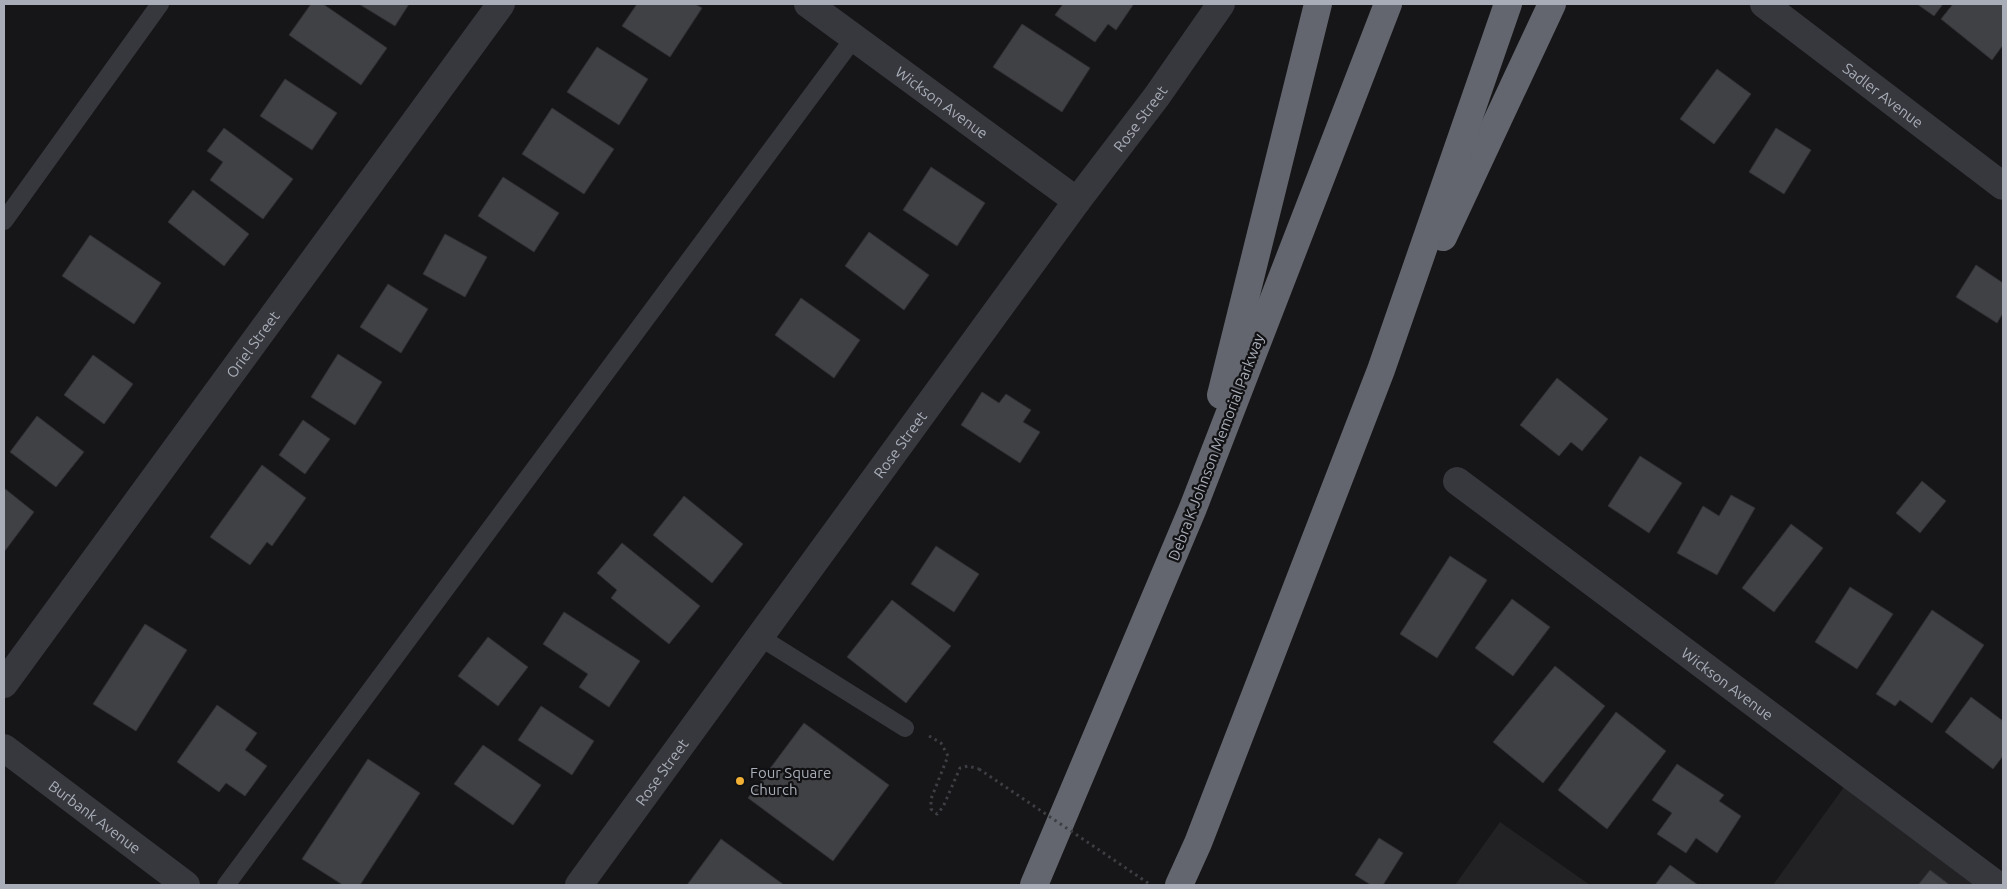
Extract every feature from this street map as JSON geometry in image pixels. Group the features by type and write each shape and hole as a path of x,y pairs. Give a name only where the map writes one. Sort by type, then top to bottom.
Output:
{"highway":[{"path":"1193,508 1318,4"},
{"name":"Debra K Johnson Memorial Parkway","path":"1034,885 1193,508 1388,4"},
{"path":"1179,885 1198,843 1381,370 1508,4"},
{"path":"1381,370 1552,4"}],"street":[{"name":"Oriel Street","path":"4,684 501,4"},
{"name":"Wickson Avenue","path":"808,4 1077,201"},
{"name":"Rose Street","path":"579,885 1077,201 1157,96 1221,4"},
{"name":"Sadler Avenue","path":"1764,4 2003,186"},
{"name":"Wickson Avenue","path":"1458,481 1997,885"},
{"name":"Burbank Avenue","path":"4,748 186,885"}],"lane":[{"path":"4,220 160,4"},
{"path":"226,885 854,38"},
{"path":"760,637 905,728"}],"path":[{"path":"905,728 923,732 941,743 948,756 931,799 930,810 938,814 960,768 968,766 979,769 1152,885"}],"shaded area":[{"path":"1852,776 1997,885 1773,885"},
{"path":"1500,822 1590,885 1455,885"}],"building":[{"path":"311,4 323,4 387,48 361,85 289,35"},
{"path":"359,4 409,4 395,26"},
{"path":"637,4 695,4 702,8 670,57 622,26"},
{"path":"1063,4 1133,5 1116,30 1108,24 1095,42 1055,15"},
{"path":"1917,4 1943,4 1934,16"},
{"path":"1953,4 2003,4 2003,45 1992,60 1941,19"},
{"path":"1022,24 1090,68 1062,112 993,67"},
{"path":"597,47 648,79 619,125 567,92"},
{"path":"1717,69 1751,94 1714,144 1680,119"},
{"path":"285,79 337,113 312,150 260,116"},
{"path":"552,108 614,149 584,194 522,154"},
{"path":"224,128 293,179 263,219 210,180 223,162 207,151"},
{"path":"1776,128 1811,150 1784,194 1749,172"},
{"path":"931,167 985,203 957,246 903,210"},
{"path":"503,177 559,213 534,252 478,216"},
{"path":"193,190 249,234 224,266 168,222"},
{"path":"869,232 929,275 904,310 845,266"},
{"path":"445,234 487,257 465,297 423,274"},
{"path":"90,235 161,283 134,324 62,276"},
{"path":"1976,265 2003,283 2003,313 1997,323 1956,297"},
{"path":"388,284 428,309 401,353 360,327"},
{"path":"801,298 860,340 834,378 775,335"},
{"path":"338,354 382,382 355,425 311,397"},
{"path":"93,355 133,384 104,424 64,395"},
{"path":"1557,378 1608,419 1582,451 1571,442 1559,456 1520,425"},
{"path":"982,392 999,403 1006,394 1031,410 1023,422 1040,432 1020,463 961,425"},
{"path":"37,416 84,452 56,487 10,452"},
{"path":"303,420 330,439 305,474 279,455"},
{"path":"1640,456 1682,483 1649,533 1608,506"},
{"path":"262,465 306,498 272,546 267,542 250,565 210,537"},
{"path":"1922,481 1946,501 1920,533 1896,513"},
{"path":"4,488 34,512 4,552"},
{"path":"1731,495 1755,508 1717,575 1677,553 1703,506 1719,516"},
{"path":"684,496 743,544 712,583 653,535"},
{"path":"1791,524 1823,548 1774,612 1742,588"},
{"path":"622,543 700,606 669,644 611,598 617,590 597,573"},
{"path":"936,546 979,574 954,612 911,584"},
{"path":"1450,556 1487,580 1437,658 1400,634"},
{"path":"1850,587 1893,614 1857,669 1815,642"},
{"path":"1512,599 1550,627 1513,676 1475,648"},
{"path":"892,600 951,646 906,703 847,657"},
{"path":"1932,610 1984,645 1932,723 1900,700 1895,706 1876,694"},
{"path":"564,612 640,661 609,707 579,687 588,674 543,644"},
{"path":"145,624 187,650 136,731 93,704"},
{"path":"488,637 528,667 498,706 458,676"},
{"path":"1555,666 1605,706 1543,783 1493,742"},
{"path":"1971,697 2003,721 2003,756 1993,769 1945,732"},
{"path":"217,705 257,733 245,750 267,766 245,796 226,783 219,792 177,762"},
{"path":"541,706 594,741 572,775 518,740"},
{"path":"1616,712 1666,751 1607,829 1558,790"},
{"path":"804,723 889,785 833,861 748,798"},
{"path":"483,745 541,785 513,825 454,784"},
{"path":"368,759 420,793 360,885 343,885 302,859"},
{"path":"1677,764 1724,795 1719,801 1741,816 1717,853 1696,838 1686,853 1657,834 1672,813 1652,800"},
{"path":"1379,838 1403,853 1383,885 1371,885 1355,875"},
{"path":"721,839 784,885 687,885"},
{"path":"1670,865 1698,885 1655,885"},
{"path":"1930,870 1950,885 1918,885"}],"place":[{"name":"Four Square Church","path":"740,781"}]}
